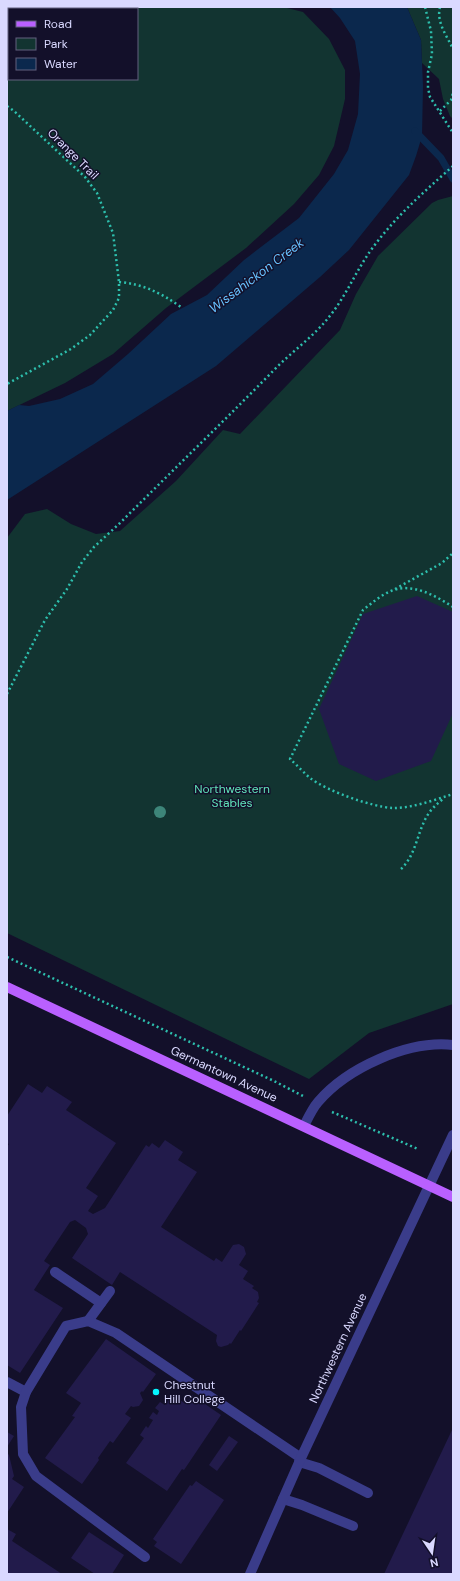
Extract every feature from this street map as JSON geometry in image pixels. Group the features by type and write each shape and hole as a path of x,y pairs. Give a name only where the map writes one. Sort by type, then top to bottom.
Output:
{"main road":[{"name":"Germantown Avenue","path":"7,987 453,1197"}],"street":[{"path":"304,1126 317,1104 339,1083 357,1071 403,1051 427,1045 453,1045"},
{"name":"Northwestern Avenue","path":"250,1574 300,1460 453,1135"},
{"path":"55,1272 101,1303"},
{"path":"88,1321 110,1291"},
{"path":"145,1557 36,1476 23,1454 21,1407 26,1392 66,1326 88,1321 116,1333 300,1460 368,1493"},
{"path":"7,1382 26,1392"},
{"path":"283,1499 302,1505 353,1526"}],"path":[{"path":"425,7 431,31 432,54 428,72 428,88 430,96 453,133"},
{"path":"440,7 439,12 442,29 453,49"},
{"path":"440,111 451,100 453,93"},
{"name":"Orange Trail","path":"7,106 85,177 97,193 113,233 119,282 119,298 113,310 90,336 71,349 7,384"},
{"path":"7,694 45,620 94,547 278,366 310,338 330,317 345,294 357,271 375,245 420,195 453,166"},
{"path":"119,282 148,287 181,307"},
{"path":"453,554 442,563 376,599 363,610 290,759 311,779 337,792 373,805 394,808 419,804 453,794"},
{"path":"392,590 404,589 422,591 453,607"},
{"path":"401,869 407,863 426,817 434,806 446,796"},
{"path":"7,957 274,1081 329,1110 418,1149"}],"green space":[{"path":"283,7 303,12 329,39 345,70 345,99 334,146 319,175 294,204 246,248 166,308 113,354 65,383 7,411 7,24 8,80 138,80 138,8 118,8"},
{"path":"407,7 453,7 453,119 450,116 443,99 439,79 422,63 421,40"},
{"name":"Northwestern Stables","path":"453,196 453,1004 369,1033 309,1079 7,933 7,538 25,514 47,509 71,524 96,534 120,531 176,481 223,430 240,434 340,330 356,294 378,256 432,203"}],"water":[{"name":"Wissahickon Creek","path":"330,7 407,7 421,40 423,86 422,136 409,175 349,250 320,277 216,366 7,500 7,411 19,405 29,406 60,399 93,384 171,314 207,295 244,260 299,218 334,174 348,150 358,114 360,74 355,41 340,18"}],"building":[{"path":"417,596 453,612 453,713 431,761 376,781 339,764 319,709 363,614"},
{"path":"28,1084 42,1093 47,1086 72,1102 66,1110 116,1143 86,1188 98,1196 88,1211 93,1214 105,1208 146,1145 149,1147 152,1143 159,1148 165,1140 183,1152 178,1160 197,1172 161,1227 214,1261 216,1258 222,1262 233,1245 239,1244 244,1247 246,1254 239,1265 248,1271 243,1279 254,1286 252,1288 258,1292 259,1298 257,1302 259,1303 231,1344 230,1343 221,1347 218,1346 216,1341 217,1335 120,1272 112,1285 72,1258 88,1234 86,1228 75,1220 70,1222 44,1261 50,1265 34,1290 63,1308 20,1373 7,1365 7,1147 9,1144 7,1143 7,1116"},
{"path":"106,1339 156,1374 143,1392 142,1391 140,1393 143,1400 139,1406 131,1406 125,1414 131,1418 113,1443 110,1441 82,1484 45,1458 75,1417 72,1416 81,1403 66,1393"},
{"path":"172,1395 186,1404 192,1395 221,1415 184,1470 182,1469 167,1491 126,1463 144,1438 140,1435 146,1426 148,1428 153,1420 149,1418 153,1412 157,1415 159,1411 155,1408 160,1402 165,1405"},
{"path":"452,1430 453,1574 384,1574"},
{"path":"7,1432 14,1436 7,1447"},
{"path":"229,1436 238,1442 217,1471 209,1465"},
{"path":"7,1453 9,1455 14,1476 12,1479 24,1487 7,1513"},
{"path":"196,1481 224,1500 181,1564 154,1546 157,1542 153,1539 190,1485 192,1486"},
{"path":"7,1529 16,1534 12,1541 62,1574 7,1574"},
{"path":"89,1532 124,1555 112,1574 95,1574 71,1558"}],"waterway":[{"path":"415,131 441,158 453,179"}],"place":[{"name":"Chestnut Hill College","path":"156,1392"}]}
